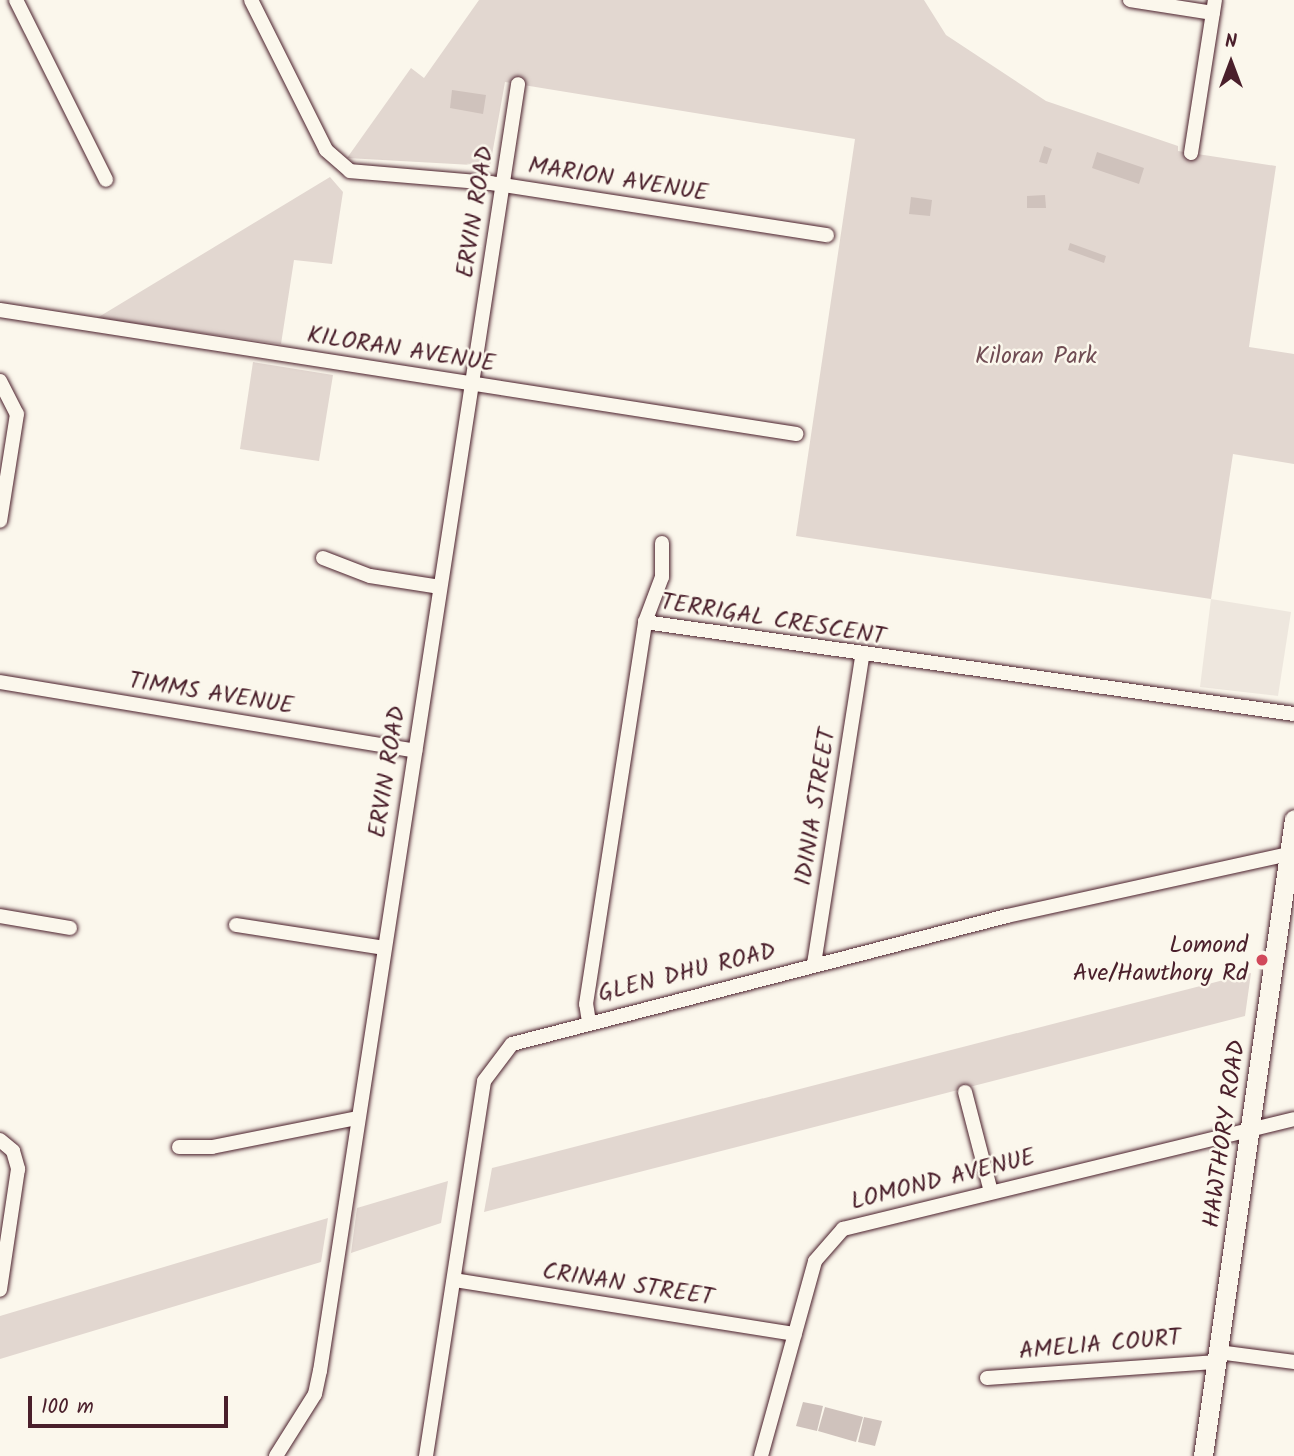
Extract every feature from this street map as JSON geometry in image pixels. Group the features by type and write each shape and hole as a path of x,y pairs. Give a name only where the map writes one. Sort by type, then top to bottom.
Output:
{"main road":[{"name":"HAWTHORY ROAD","path":"1203,1456 1294,819"}],"street":[{"path":"16,0 106,180"},
{"name":"MARION AVENUE","path":"251,0 326,150 342,168 503,185 827,235"},
{"path":"1130,0 1214,7 1191,153"},
{"name":"ERVIN ROAD","path":"276,1456 315,1394 518,84"},
{"name":"KILORAN AVENUE","path":"0,310 796,434"},
{"path":"0,381 16,414 0,521"},
{"path":"645,622 662,577 662,543"},
{"path":"323,558 370,576 439,587"},
{"name":"TERRIGAL CRESCENT","path":"589,1022 586,1004 645,622 862,657 1294,714"},
{"name":"IDINIA STREET","path":"814,964 862,657"},
{"name":"TIMMS AVENUE","path":"0,682 415,751"},
{"name":"GLEN DHU ROAD","path":"426,1456 491,1064 521,1040 814,964 1289,854"},
{"path":"0,916 70,928"},
{"path":"236,925 384,948"},
{"path":"965,1092 991,1192"},
{"path":"179,1147 212,1147 357,1118"},
{"name":"LOMOND AVENUE","path":"761,1456 795,1335 826,1241 843,1228 1294,1119"},
{"path":"0,1140 13,1151 18,1169 0,1290"},
{"name":"CRINAN STREET","path":"454,1280 795,1335"},
{"name":"AMELIA COURT","path":"987,1378 1217,1357 1294,1362"}],"shaded area":[{"path":"1211,599 1291,612 1278,696 1200,687"}],"green space":[{"name":"Kiloran Park","path":"479,0 924,0 946,35 1046,101 1178,146 1178,151 1276,166 1249,347 1294,354 1294,464 1233,454 1211,599 796,536 855,139 505,82 490,166 347,158 411,68 424,78"},
{"path":"330,177 343,192 332,264 294,260 281,344 97,318"},
{"path":"253,362 333,375 319,461 240,449"},
{"path":"1251,973 1245,1016 484,1212 492,1168"},
{"path":"448,1181 441,1223 351,1253 357,1208"},
{"path":"328,1218 321,1262 0,1359 0,1316"}],"building":[{"path":"452,90 486,95 483,114 450,108"},
{"path":"1044,146 1052,149 1047,164 1039,162"},
{"path":"1097,152 1144,168 1139,184 1092,168"},
{"path":"1045,195 1046,208 1027,208 1027,196"},
{"path":"911,197 932,200 930,216 909,214"},
{"path":"1070,243 1106,256 1104,263 1068,250"},
{"path":"803,1402 823,1406 817,1431 796,1426"},
{"path":"825,1407 863,1417 856,1442 818,1431"},
{"path":"864,1417 882,1421 875,1446 858,1442"}],"place":[{"name":"Lomond Ave/Hawthory Rd","path":"1262,960"}]}
